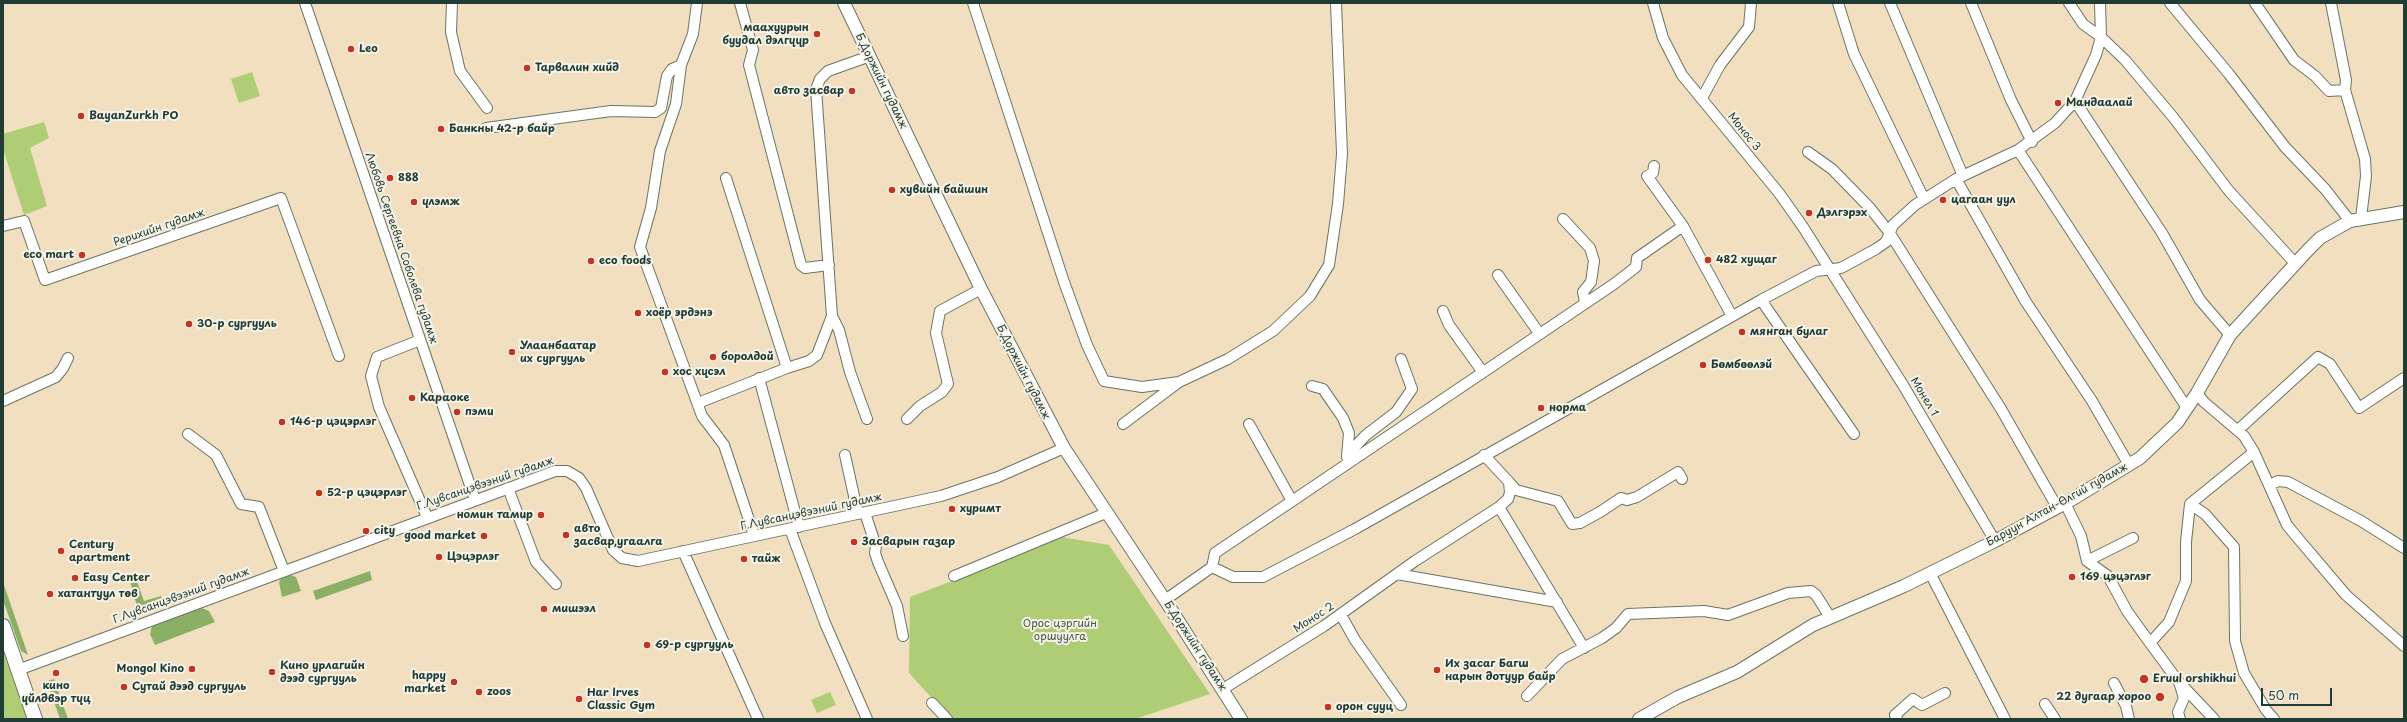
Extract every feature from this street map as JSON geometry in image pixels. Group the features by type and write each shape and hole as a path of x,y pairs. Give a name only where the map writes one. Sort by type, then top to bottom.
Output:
{"highway":[{"path":"3,626 35,719"}],"main road":[{"name":"Б.Доржийн гудамж","path":"844,3 981,289 1064,448 1106,513 1166,600 1241,719"},
{"name":"Баруун Алтан-Өлгий гудамж","path":"1639,719 1678,697 1737,672 1766,656 1799,633 1830,617 1930,573 1995,541 2061,505 2129,465 2151,450 2167,434 2197,393 2230,335 2294,262 2320,238 2356,220 2404,212"}],"street":[{"name":"Любовь Сергеевна Соболева гудамж","path":"305,3 475,500"},
{"path":"452,3 451,32 460,71 487,108"},
{"path":"697,3 693,34 681,65 677,99 660,151 650,216 640,243 705,421 724,445 754,535"},
{"path":"740,3 753,50 749,65 801,265 805,268 829,265"},
{"path":"973,3 1064,282 1087,345 1104,381 1142,387 1179,382"},
{"path":"1122,424 1179,382 1228,359 1273,331 1310,296 1329,265 1338,204 1342,154 1336,3"},
{"name":"Монос 3","path":"1653,3 1663,38 1672,59 1682,75 1779,193 1829,269"},
{"path":"1702,98 1720,65 1749,27 1751,3"},
{"path":"1838,3 1854,54 1924,199"},
{"path":"1890,3 1959,178 2026,302 2092,401 2129,465"},
{"path":"1971,3 2009,94 2032,142"},
{"path":"2069,3 2083,24 2102,37 2125,60 2173,117 2228,191 2294,262"},
{"path":"1212,567 1232,577 1263,577 1355,529 1484,455 1683,346 1761,300 1816,271 1841,268 1865,256 1886,242 1889,232 1902,216 1924,199 1959,178 2032,142 2055,123 2074,101 2096,55 2102,37 2100,3"},
{"path":"2170,3 2229,74 2284,146 2356,220"},
{"path":"2255,3 2294,60 2314,76 2329,91 2345,90"},
{"path":"2331,3 2346,80 2345,90 2365,159 2366,176 2356,220"},
{"path":"867,419 850,372 839,330 832,316 816,89 820,79 828,71 870,56"},
{"path":"486,128 611,111 655,112 661,108 667,76 672,69 681,65"},
{"path":"2074,101 2162,233 2200,300 2230,335"},
{"path":"2018,150 2187,408"},
{"path":"1808,152 1832,169 1870,208 1889,232 2081,536 2088,561 2108,576 2127,611 2178,681 2214,719"},
{"path":"1654,166 1653,173 1647,176 1683,226 1732,316"},
{"path":"726,178 787,368"},
{"name":"Рерихийн гудамж","path":"3,226 24,221 45,280 281,198 339,356"},
{"path":"1564,219 1590,248 1594,261 1591,282 1583,292 1585,302"},
{"path":"1166,600 1212,567 1215,553 1292,501 1347,458 1614,284 1636,267 1637,258 1683,226"},
{"name":"Монел 1","path":"1829,269 1903,385 1995,541"},
{"path":"1498,275 1539,333"},
{"path":"907,419 920,406 942,392 948,384 936,333 940,311 981,289"},
{"path":"1761,300 1854,434"},
{"path":"1443,311 1449,326 1482,371"},
{"path":"698,403 809,360 817,355 832,316"},
{"path":"420,340 377,357 371,376 379,407 427,517"},
{"path":"3,401 56,377 64,368 68,358"},
{"path":"2238,430 2318,358 2330,364 2360,408 2404,378"},
{"path":"1347,458 1366,435 1396,412 1412,389 1401,359"},
{"path":"760,378 795,528 825,623 867,719"},
{"path":"1312,386 1323,389 1343,418 1349,433 1347,458"},
{"path":"2197,393 2204,402 2238,430 2254,452 2288,525 2296,536 2346,595 2404,646"},
{"path":"1249,424 1292,501"},
{"path":"188,434 216,455 241,504 259,507 284,571"},
{"name":"Г.Лувсанцэвээний гудамж","path":"18,670 554,471 572,473 583,484 609,544 619,556 638,560 941,496 998,477 1064,448"},
{"path":"2150,643 2169,622 2186,581 2186,542 2190,504 2254,452"},
{"path":"845,454 861,514 876,546 875,553 878,562 897,606 902,636"},
{"path":"1484,455 1516,490 1558,501 1568,520 1572,524 1580,523 1621,498 1627,500 1637,497 1678,472 1682,479"},
{"path":"2270,485 2278,481 2288,482 2361,521 2404,548"},
{"path":"1509,482 1510,493 1508,499 1499,506 1584,648"},
{"path":"508,488 536,562 556,584"},
{"path":"2190,504 2205,514 2234,547 2235,641 2244,673 2266,710 2274,719"},
{"name":"Монос 2","path":"1223,689 1341,615 1415,561 1499,506"},
{"path":"954,576 1106,513"},
{"path":"2088,561 2133,538"},
{"path":"683,551 758,719"},
{"path":"1930,573 2005,719"},
{"path":"1397,574 1557,602"},
{"path":"1527,696 1562,659 1584,648 1616,628 1628,614 1704,611 1728,615 1788,593 1811,592 1816,595 1830,617"},
{"path":"1341,615 1355,640 1401,705"},
{"path":"2178,681 2184,698 2178,712 2180,719"},
{"path":"2114,684 2126,706 2129,719"},
{"path":"1897,719 1895,715 1913,699 1922,705 1945,693"},
{"path":"932,703 947,719"},
{"path":"2045,704 2054,719"}],"green space":[{"path":"252,72 260,96 239,103 231,79"},
{"path":"44,122 49,138 30,148 47,206 24,215 3,149 3,134"},
{"name":"Орос цэргийн оршуулга","path":"1056,536 1109,545 1210,694 1135,719 951,719 909,673 910,597 973,573"},
{"path":"370,571 372,580 316,600 313,591"},
{"path":"290,575 296,577 301,591 282,597 279,582 282,577"},
{"path":"135,576 144,601 161,596 163,601 138,610 129,577"},
{"path":"3,582 28,655 21,651 3,600"},
{"path":"202,608 209,611 215,622 155,645 150,634 152,626"},
{"path":"3,650 27,719 3,719"},
{"path":"54,679 68,719 60,719 47,681"},
{"path":"830,692 836,705 817,713 811,700"}],"place":[{"name":"маахуурын буудал дэлгүүр","path":"817,34"},
{"name":"Leo","path":"351,49"},
{"name":"Тарвалин хийд","path":"527,68"},
{"name":"авто засвар","path":"852,91"},
{"name":"Мандаалай","path":"2058,103"},
{"name":"BayanZurkh PO","path":"81,116"},
{"name":"Банкны 42-р байр","path":"441,129"},
{"name":"888","path":"390,178"},
{"name":"хувийн байшин","path":"892,190"},
{"name":"цагаан уул","path":"1943,200"},
{"name":"үлэмж","path":"414,202"},
{"name":"Дэлгэрэх","path":"1809,213"},
{"name":"eco mart","path":"82,255"},
{"name":"482 хущаг","path":"1708,260"},
{"name":"eco foods","path":"591,261"},
{"name":"хоёр эрдэнэ","path":"638,313"},
{"name":"30-р сургууль","path":"189,324"},
{"name":"мянган булаг","path":"1742,332"},
{"name":"Улаанбаатар их сургууль","path":"512,352"},
{"name":"боролдой","path":"713,357"},
{"name":"Бөмбөөлэй","path":"1703,365"},
{"name":"хос хүсэл","path":"665,372"},
{"name":"Караоке","path":"412,398"},
{"name":"норма","path":"1541,408"},
{"name":"пэми","path":"457,412"},
{"name":"146-р цэцэрлэг","path":"282,422"},
{"name":"52-р цэцэрлэг","path":"319,493"},
{"name":"хуримт","path":"952,509"},
{"name":"номин тамир","path":"541,515"},
{"name":"city","path":"366,531"},
{"name":"авто засвар,угаалга","path":"566,535"},
{"name":"good market","path":"484,536"},
{"name":"Засварын газар","path":"854,542"},
{"name":"Century apartment","path":"61,551"},
{"name":"Цэцэрлэг","path":"439,557"},
{"name":"тайж","path":"744,559"},
{"name":"169 цэцэглэг","path":"2072,577"},
{"name":"Easy Center","path":"75,578"},
{"name":"хатантуул төв","path":"50,594"},
{"name":"мишээл","path":"544,609"},
{"name":"69-р сургууль","path":"647,645"},
{"name":"Mongol Kino","path":"192,669"},
{"name":"Их засаг Багш нарын дотуур байр","path":"1437,670"},
{"name":"Кино урлагийн дээд сургууль","path":"272,672"},
{"name":"кино үйлдвэр түц","path":"56,673"},
{"name":"Eruul orshikhui","path":"2144,679"},
{"name":"happy market","path":"454,682"},
{"name":"Сутай дээд сургууль","path":"124,687"},
{"name":"zoos","path":"479,692"},
{"name":"22 дугаар хороо","path":"2160,697"},
{"name":"Har Irves Classic Gym","path":"579,699"},
{"name":"орон сууц","path":"1328,707"}]}
